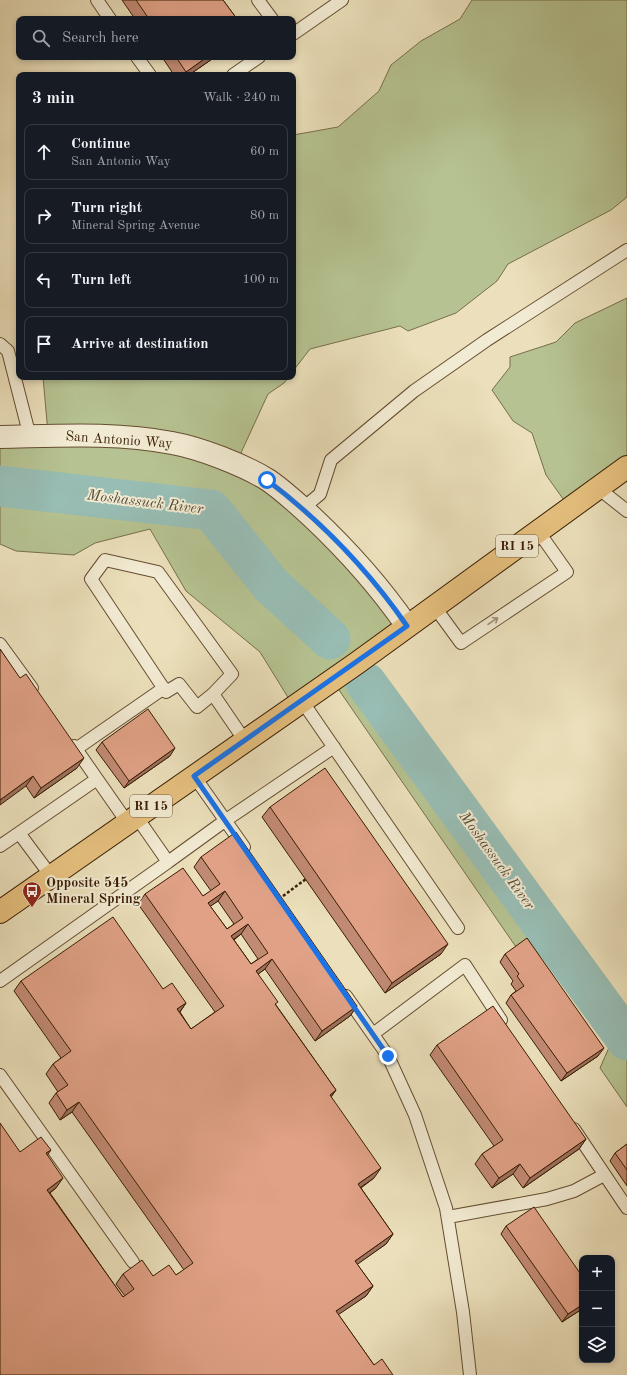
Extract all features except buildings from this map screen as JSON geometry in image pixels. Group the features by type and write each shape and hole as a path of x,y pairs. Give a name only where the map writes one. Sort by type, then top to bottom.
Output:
{"main road":[{"name":"RI 15","path":"0,912 302,701 627,467"}],"street":[{"name":"San Antonio Way","path":"0,438 95,435 178,444 232,463 262,477 302,509 331,536 386,595 407,626"}],"lane":[{"path":"97,0 108,16"},
{"path":"258,0 270,16"},
{"path":"296,32 342,0"},
{"path":"139,60 148,72"},
{"path":"237,72 255,60"},
{"path":"302,509 320,494 331,460 414,391 487,340 627,250"},
{"path":"0,344 8,351 30,437"},
{"path":"598,488 627,510"},
{"path":"434,606 460,643 567,572 538,532"},
{"path":"105,560 158,572 232,674 213,694 197,707 179,684 166,692 91,579 105,560"},
{"path":"0,644 40,700"},
{"path":"76,749 164,688"},
{"path":"213,694 245,741"},
{"path":"302,701 458,928"},
{"path":"67,737 97,779 168,862"},
{"path":"0,981 226,820 334,746"},
{"path":"194,776 226,820 252,860"},
{"path":"0,846 97,779"},
{"path":"19,833 51,876"},
{"path":"372,1034 465,965 508,1031"},
{"path":"341,989 388,1056 415,1115 448,1217 464,1312 470,1375"},
{"path":"0,1075 132,1262"},
{"path":"565,1116 627,1208"},
{"path":"448,1217 548,1199 574,1191 604,1175"}],"path":[{"path":"279,900 306,879"}],"green space":[{"path":"472,0 627,0 627,197 611,210 508,264 497,281 456,313 408,331 400,326 310,349 296,367 296,134 338,127 379,91 391,65 421,41 460,19"},
{"path":"627,298 627,470 566,503 546,475 532,433 513,421 492,390 510,367 510,357 556,342 575,323"},
{"path":"43,380 286,380 268,394 240,455 404,622 345,665 443,797 457,796 480,806 493,827 627,1012 627,1107 600,1068 614,1036 566,962 516,947 330,677 289,699 260,652 186,591 150,529 95,543 74,555 16,551 0,544 0,436 48,433"}],"waterway":[{"name":"Moshassuck River","path":"0,486 211,510 271,585 330,639"},
{"name":"Moshassuck River","path":"366,683 627,1040"}],"place":[{"name":"Opposite 545 Mineral Spring","path":"32,908"}],"route":[{"path":"267,480 290,497 331,536 386,595 407,626 357,663 194,776 226,820 279,900 388,1056"}]}
